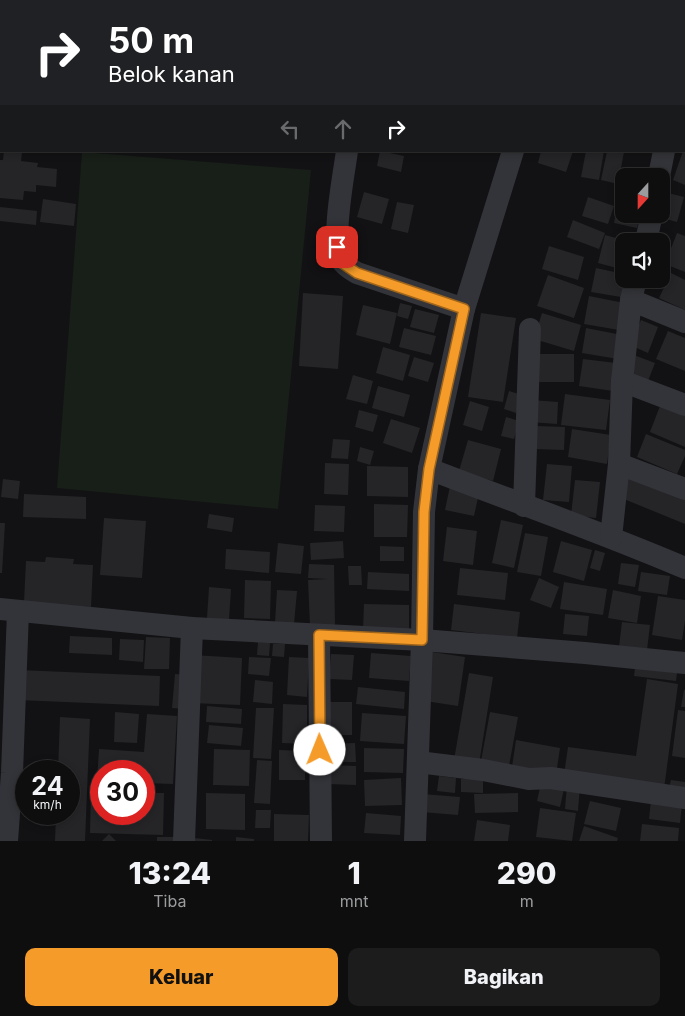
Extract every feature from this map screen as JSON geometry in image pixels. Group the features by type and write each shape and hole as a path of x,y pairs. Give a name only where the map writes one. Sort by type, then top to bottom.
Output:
{"street":[{"path":"347,152 337,237 337,247 342,263 357,273 464,309"},
{"path":"415,841 422,640 424,512 429,469 464,309 513,152"},
{"path":"661,168 664,152"},
{"path":"611,537 619,464 622,381 634,289 685,322"},
{"path":"524,506 530,328"},
{"path":"622,381 685,405"},
{"path":"619,464 685,489"},
{"path":"429,469 611,537 685,568"},
{"path":"7,841 12,773 9,610 192,628 422,640 685,663"},
{"path":"184,841 192,628"},
{"path":"319,635 321,841"},
{"path":"418,762 482,770 529,779 551,778 685,798"}],"shaded area":[{"path":"82,152 311,170 278,509 57,488"}],"building":[{"path":"4,152 22,152 21,161 38,163 37,167 57,169 56,187 36,185 36,192 24,191 23,200 0,198 0,160 3,160"},
{"path":"380,152 404,156 401,172 377,166"},
{"path":"541,152 573,152 566,172 538,163"},
{"path":"586,152 604,152 599,180 581,177"},
{"path":"607,152 624,152 621,168 615,168 615,183 601,180"},
{"path":"683,152 685,152 685,185 673,180"},
{"path":"364,192 389,199 382,224 357,217"},
{"path":"670,194 684,197 677,222 670,220"},
{"path":"588,197 614,206 608,224 582,216"},
{"path":"43,199 76,204 74,226 40,222"},
{"path":"397,202 414,205 408,233 391,229"},
{"path":"0,207 37,211 36,225 0,221"},
{"path":"615,217 615,223 638,223 637,228 614,223"},
{"path":"573,220 605,233 599,249 567,237"},
{"path":"677,233 685,236 685,272 670,266 670,251"},
{"path":"605,235 615,238 615,268 598,263"},
{"path":"549,246 584,257 578,280 542,269"},
{"path":"596,268 615,272 615,288 629,288 627,298 591,292"},
{"path":"671,273 685,280 685,310 659,298 664,288 670,288"},
{"path":"548,275 584,288 574,318 537,306"},
{"path":"303,293 343,296 338,369 299,366"},
{"path":"589,296 624,303 619,330 584,324"},
{"path":"400,303 412,306 408,319 397,316"},
{"path":"363,305 397,313 390,344 356,335"},
{"path":"415,309 439,315 434,333 410,327"},
{"path":"481,313 516,318 503,402 468,397"},
{"path":"542,313 581,325 574,351 534,339"},
{"path":"641,320 658,327 648,353 630,345"},
{"path":"404,328 436,336 431,355 399,347"},
{"path":"586,328 622,335 618,359 582,353"},
{"path":"668,331 685,338 685,371 656,359"},
{"path":"383,347 410,355 403,381 376,373"},
{"path":"539,354 574,354 574,382 539,382"},
{"path":"631,354 655,363 646,386 622,376"},
{"path":"414,357 434,363 428,382 408,376"},
{"path":"583,359 616,363 613,391 579,386"},
{"path":"353,375 373,381 367,404 346,399"},
{"path":"378,386 410,395 404,417 372,408"},
{"path":"509,391 522,395 516,413 504,409"},
{"path":"565,394 610,400 606,430 561,425"},
{"path":"531,400 558,402 557,424 530,422"},
{"path":"470,401 489,407 482,431 463,425"},
{"path":"660,406 685,416 685,447 650,432"},
{"path":"359,410 378,415 373,432 355,427"},
{"path":"506,417 519,421 514,439 501,436"},
{"path":"391,419 420,428 412,453 383,443"},
{"path":"536,426 565,427 564,450 534,449"},
{"path":"572,429 611,435 607,464 568,457"},
{"path":"646,434 685,450 685,456 677,474 637,457"},
{"path":"333,439 350,440 348,459 331,458"},
{"path":"468,440 501,449 493,481 459,471"},
{"path":"360,447 374,451 370,465 357,461"},
{"path":"325,463 349,464 348,495 324,494"},
{"path":"547,464 572,466 569,502 543,500"},
{"path":"367,466 408,467 408,497 367,496"},
{"path":"630,473 685,496 685,524 619,497"},
{"path":"3,479 20,481 18,499 1,497"},
{"path":"575,480 600,482 596,518 571,515"},
{"path":"450,486 479,493 474,516 445,510"},
{"path":"24,494 86,497 86,519 23,517"},
{"path":"374,504 408,505 407,537 374,537"},
{"path":"315,505 345,506 344,532 314,531"},
{"path":"209,514 234,518 232,532 207,528"},
{"path":"104,518 146,521 142,578 100,575"},
{"path":"501,520 523,525 514,568 492,563"},
{"path":"0,523 5,523 2,573 0,573"},
{"path":"447,527 477,531 473,565 443,561"},
{"path":"525,533 548,537 541,576 517,572"},
{"path":"343,541 344,558 311,560 310,543"},
{"path":"561,541 592,550 584,581 553,572"},
{"path":"278,543 304,546 301,574 275,572"},
{"path":"380,546 404,547 404,561 380,561"},
{"path":"226,549 270,552 269,573 225,569"},
{"path":"595,550 605,553 600,571 590,568"},
{"path":"46,557 74,559 73,564 93,565 91,607 24,602 26,561 45,562"},
{"path":"621,563 639,565 635,587 618,584"},
{"path":"309,564 334,565 335,625 310,626 308,580 328,579 308,578"},
{"path":"348,566 361,566 362,585 349,585"},
{"path":"460,568 508,573 505,600 457,595"},
{"path":"368,572 409,574 409,591 367,589"},
{"path":"641,572 670,576 667,595 638,591"},
{"path":"539,578 559,587 551,608 530,600"},
{"path":"245,580 271,581 270,619 244,618"},
{"path":"564,582 607,589 603,615 560,609"},
{"path":"209,587 231,589 229,620 207,618"},
{"path":"277,590 297,591 294,624 275,623"},
{"path":"613,590 641,596 637,623 608,618"},
{"path":"658,596 685,600 685,621 682,640 652,635"},
{"path":"364,604 409,605 409,631 363,630"},
{"path":"454,604 520,612 517,638 451,630"},
{"path":"565,614 589,616 587,636 563,634"},
{"path":"622,622 650,625 647,650 619,647"},
{"path":"70,636 112,638 112,655 69,653"},
{"path":"146,637 170,638 169,669 144,669"},
{"path":"120,639 144,640 143,662 119,660"},
{"path":"258,642 270,643 269,656 257,655"},
{"path":"273,644 285,644 284,657 272,656"},
{"path":"432,652 465,657 458,706 425,701"},
{"path":"371,653 411,656 409,681 369,678"},
{"path":"331,654 354,655 352,680 329,679"},
{"path":"193,655 242,658 240,705 191,703"},
{"path":"249,657 271,658 269,676 248,674"},
{"path":"289,657 309,658 307,697 287,695"},
{"path":"635,668 677,673 676,681 634,676"},
{"path":"19,670 160,676 159,706 18,700"},
{"path":"469,673 493,677 479,764 454,760"},
{"path":"175,674 187,675 185,709 172,708"},
{"path":"647,679 678,684 664,789 564,775 568,747 636,756"},
{"path":"255,680 273,682 272,704 253,702"},
{"path":"358,687 405,692 404,709 356,704"},
{"path":"684,690 685,707 681,707"},
{"path":"327,702 352,702 352,735 326,735"},
{"path":"283,704 307,705 307,744 282,743"},
{"path":"207,706 242,709 241,724 206,722"},
{"path":"256,708 274,708 271,759 253,758"},
{"path":"678,710 685,711 685,758 672,756"},
{"path":"115,712 139,714 137,743 114,742"},
{"path":"490,712 518,717 509,766 481,761"},
{"path":"362,713 406,716 404,744 360,741"},
{"path":"147,714 177,716 173,784 155,783 155,760 98,760 99,749 144,752"},
{"path":"60,717 90,719 85,841 55,841 56,825 80,825 80,760 58,760"},
{"path":"209,725 243,728 241,746 207,743"},
{"path":"516,740 560,748 556,775 512,767"},
{"path":"355,743 356,762 330,762 329,744"},
{"path":"364,748 404,749 403,773 364,772"},
{"path":"214,749 250,750 249,786 213,785"},
{"path":"279,750 305,751 305,780 279,780"},
{"path":"257,760 272,761 270,804 254,803"},
{"path":"328,765 356,766 356,785 328,784"},
{"path":"439,776 456,778 455,793 437,791"},
{"path":"401,778 402,805 365,806 364,780"},
{"path":"461,779 483,779 483,793 461,792"},
{"path":"671,780 685,782 685,790 669,788"},
{"path":"541,783 564,789 560,807 537,801"},
{"path":"567,784 580,785 578,811 565,809"},
{"path":"155,793 164,793 163,835 90,833 90,825 155,825"},
{"path":"206,793 245,794 245,830 206,829"},
{"path":"518,793 518,812 475,813 474,794"},
{"path":"422,794 460,797 458,815 421,812"},
{"path":"651,800 682,804 680,823 649,819"},
{"path":"590,801 621,808 616,831 584,824"},
{"path":"540,808 576,813 572,841 536,837"},
{"path":"256,810 271,810 270,828 255,828"},
{"path":"366,813 401,816 400,835 364,833"},
{"path":"274,814 309,815 308,841 274,841"},
{"path":"477,820 510,825 508,841 474,841"},
{"path":"642,824 679,828 678,841 640,841"},
{"path":"584,826 618,838 617,841 579,841"},
{"path":"109,834 116,841 102,841"},
{"path":"157,837 176,837 176,841 157,841"},
{"path":"236,837 254,839 254,841 236,841"},
{"path":"194,838 212,840 212,841 194,841"}],"route":[{"path":"320,750 319,635 422,640 424,512 429,469 464,309 357,273 342,263 337,247"}]}
